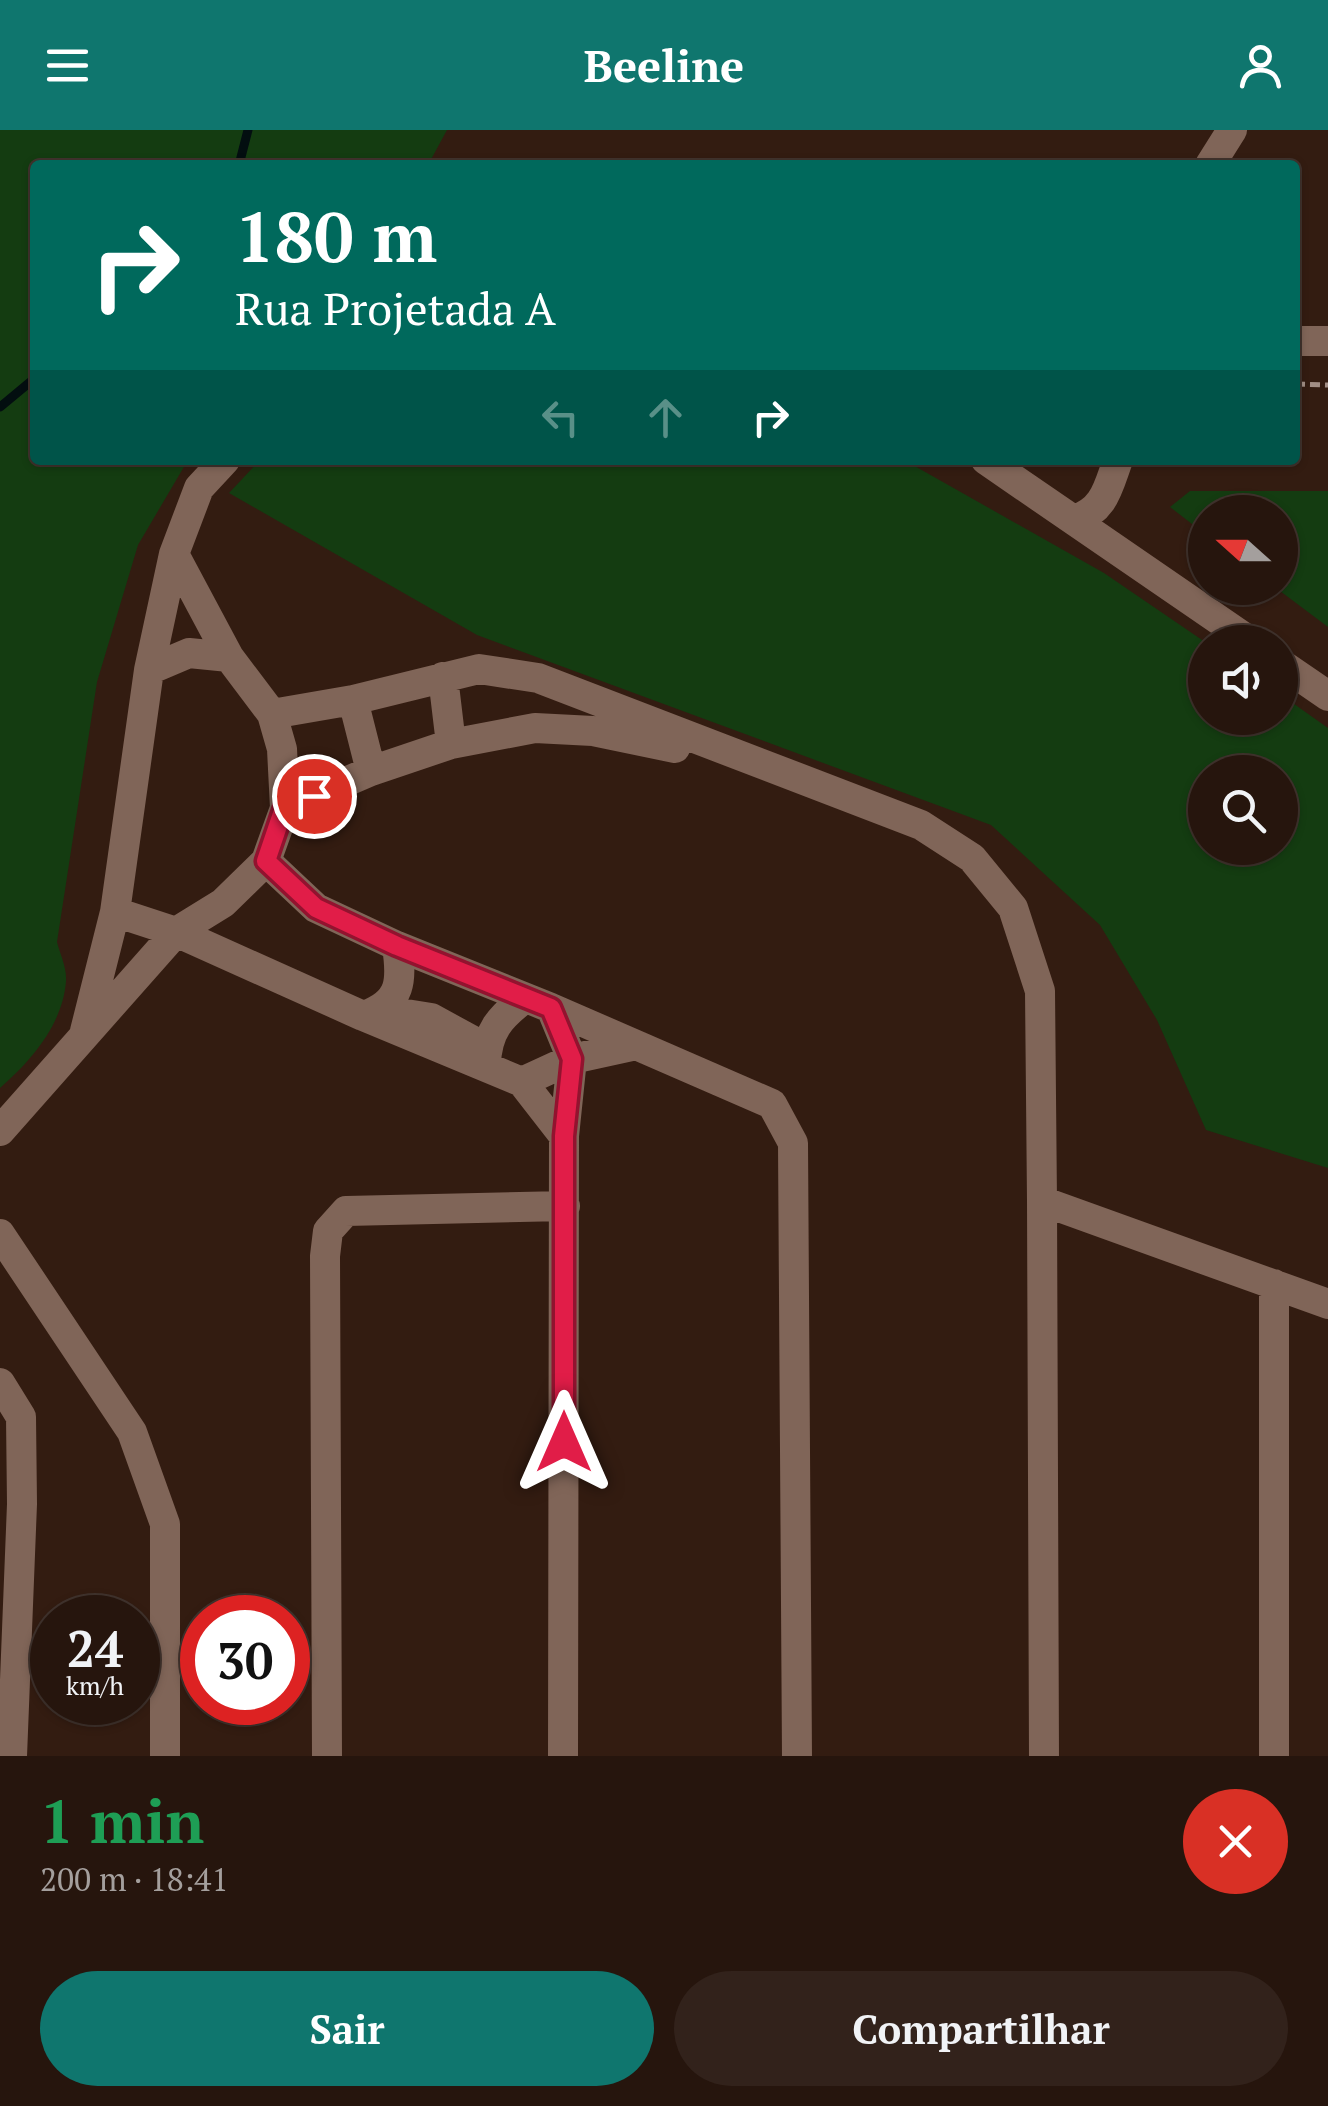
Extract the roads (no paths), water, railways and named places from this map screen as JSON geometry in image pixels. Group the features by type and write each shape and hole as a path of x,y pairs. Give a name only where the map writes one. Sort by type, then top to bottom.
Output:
{"street":[{"path":"1213,160 1232,130"},
{"path":"1300,341 1328,340"},
{"path":"84,1034 115,912 149,670 174,554 199,488 220,465"},
{"path":"1074,520 1098,507 1111,468"},
{"path":"1027,472 1074,520 1226,625"},
{"path":"0,1131 176,932 223,903 266,861 284,808 282,749 272,714 229,658 174,554"},
{"path":"149,670 189,653 229,658"},
{"path":"272,714 354,700 479,669 538,678 921,825 972,858 1013,908 1040,991 1044,1756"},
{"path":"1298,675 1328,696"},
{"path":"443,677 450,744"},
{"path":"354,700 371,771"},
{"path":"284,808 371,771 450,744 536,728 593,731 648,741 788,776"},
{"path":"266,861 316,908 772,1104 793,1142 797,1756"},
{"path":"115,912 176,932 486,1057 522,1082 564,1136"},
{"path":"372,1013 394,996 401,974 397,946"},
{"path":"486,1057 494,1023 538,1003"},
{"path":"538,1003 572,1059 564,1136 564,1756"},
{"path":"522,1082 572,1059 636,1045"},
{"path":"1042,1201 1328,1304"},
{"path":"327,1756 328,1231 346,1211 565,1206"},
{"path":"0,1234 132,1432 165,1524 165,1756"},
{"path":"1274,1284 1274,1756"},
{"path":"0,1383 21,1417 22,1504 12,1756"}],"waterway":[{"path":"240,160 248,130"},
{"path":"0,407 30,382"}]}
